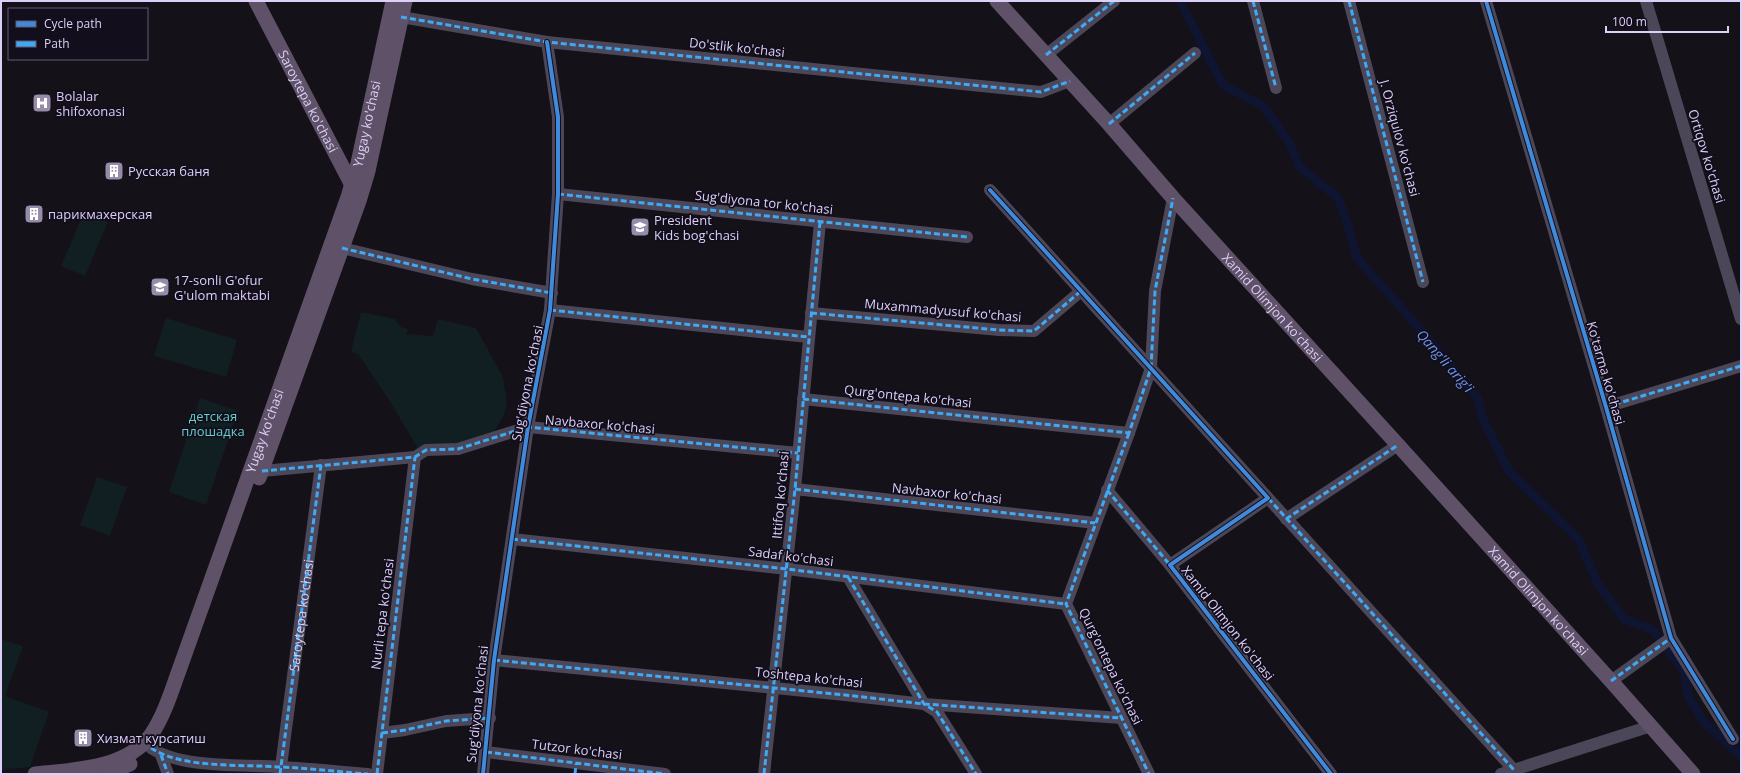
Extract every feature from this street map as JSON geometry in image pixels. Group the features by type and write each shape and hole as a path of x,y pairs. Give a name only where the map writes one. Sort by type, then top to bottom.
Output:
{"main road":[{"name":"Saroytepa ko'chasi","path":"256,1 359,201"},
{"name":"Yugay ko'chasi","path":"35,774 98,765 123,757 144,743 158,722 178,676 352,186 393,1"},
{"name":"Yugay ko'chasi","path":"106,774 129,765 156,751 189,672 359,201 368,172 405,1"},
{"name":"Xamid Olimjon ko'chasi","path":"997,1 1109,124 1173,198 1611,681 1693,774"}],"street":[{"path":"1046,55 1114,1"},
{"path":"1252,1 1276,88"},
{"name":"J. Orziqulov ko'chasi","path":"1349,1 1423,282"},
{"name":"Ko'tarma ko'chasi","path":"1486,1 1606,407 1666,642 1734,739"},
{"name":"Ortiqov ko'chasi","path":"1646,1 1741,319"},
{"name":"Do'stlik ko'chasi","path":"401,17 547,42 1041,92 1070,81"},
{"name":"Sug'diyona ko'chasi","path":"483,774 490,718 494,660 528,427 552,293 558,194 558,117 547,42"},
{"path":"1109,124 1195,53"},
{"path":"990,190 1514,770"},
{"name":"Sug'diyona tor ko'chasi","path":"558,194 967,237"},
{"name":"Qurg'ontepa ko'chasi","path":"1149,774 1066,604 1129,433 1151,368 1155,291 1173,198"},
{"name":"Ittifoq ko'chasi","path":"764,774 787,569 820,222"},
{"path":"342,248 472,279 552,293"},
{"name":"Muxammadyusuf ko'chasi","path":"811,313 999,330 1034,331 1081,291"},
{"path":"550,310 808,337"},
{"path":"1606,407 1741,366"},
{"name":"Qurg'ontepa ko'chasi","path":"803,399 1129,433"},
{"name":"Navbaxor ko'chasi","path":"262,471 415,457 426,450 458,449 528,427 798,453"},
{"path":"1286,518 1398,445"},
{"name":"Nurli tepa ko'chasi","path":"377,774 415,457"},
{"name":"Saroytepa ko'chasi","path":"280,770 321,465"},
{"name":"Navbaxor ko'chasi","path":"795,489 1095,523"},
{"path":"1107,490 1170,565"},
{"name":"Xamid Olimjon ko'chasi","path":"1268,498 1170,565 1331,774"},
{"name":"Sadaf ko'chasi","path":"512,539 787,569 1066,604"},
{"path":"848,577 924,704 937,712 976,774"},
{"path":"1611,681 1666,642"},
{"name":"Toshtepa ko'chasi","path":"494,660 924,704 1121,718"},
{"path":"382,733 405,730 446,721 490,718"},
{"path":"1502,774 1650,726"},
{"path":"156,751 184,762 280,770 368,774"},
{"path":"156,751 168,774"},
{"name":"Tutzor ko'chasi","path":"486,752 575,769 665,774"}],"green space":[{"path":"84,212 108,222 85,276 61,266"},
{"path":"361,312 395,319 401,327 408,329 406,334 433,336 438,319 476,328 503,377 507,404 503,417 494,432 459,446 418,449 391,403 358,354 351,352"},
{"path":"166,318 237,340 226,377 154,356"},
{"name":"детская плошадка","path":"200,398 238,411 206,505 169,492"},
{"path":"97,477 127,487 110,536 80,525"},
{"path":"1,639 23,646 5,696 49,712 30,767 1,770"}],"waterway":[{"name":"Qang'li arig'i","path":"1180,1 1223,85 1263,106 1287,139 1300,167 1338,198 1347,222 1357,258 1428,338 1478,399 1482,417 1509,471 1579,540 1598,584 1624,619 1653,630 1684,671 1688,696 1704,722 1741,756"}],"marked path":[{"path":"1046,55 1114,1"},
{"path":"1253,1 1276,88"},
{"path":"1349,1 1423,282"},
{"path":"401,17 547,42 1041,92 1070,81"},
{"path":"1109,124 1195,53"},
{"path":"558,194 967,237"},
{"path":"803,399 1129,433 1151,368 1155,291 1173,198"},
{"path":"764,774 795,489 820,222"},
{"path":"342,248 472,279 552,293"},
{"path":"811,313 999,330 1034,331 1081,291"},
{"path":"550,310 808,337"},
{"path":"1606,407 1741,366"},
{"path":"262,471 415,457 426,450 458,449 528,427 798,453"},
{"path":"1129,433 1066,604 1149,774"},
{"path":"1286,519 1398,445"},
{"path":"377,774 415,457"},
{"path":"280,774 321,465"},
{"path":"795,489 1095,523"},
{"path":"1107,490 1170,565"},
{"path":"1268,498 1514,770"},
{"path":"512,539 787,569 1066,604"},
{"path":"848,577 924,704 937,712 976,774"},
{"path":"1611,681 1671,638"},
{"path":"494,660 924,704 1121,718"},
{"path":"382,733 405,730 446,721 490,718"},
{"path":"151,748 164,755 196,762 302,768 368,774"},
{"path":"486,752 665,774"},
{"path":"161,755 168,774"},
{"path":"575,774 576,764"}],"cycle path":[{"path":"1486,1 1606,407 1671,638 1733,739"},
{"path":"483,774 494,660 528,427 550,310 558,194 558,117 547,42"},
{"path":"990,190 1268,498 1170,565 1331,774"}],"place":[{"name":"Bolalar shifoxonasi","path":"42,103"},
{"name":"Русская баня","path":"114,171"},
{"name":"парикмахерская","path":"34,214"},
{"name":"President Kids bog'chasi","path":"640,227"},
{"name":"17-sonli G'ofur G'ulom maktabi","path":"160,287"},
{"name":"Хизмат курсатиш","path":"83,738"}]}
